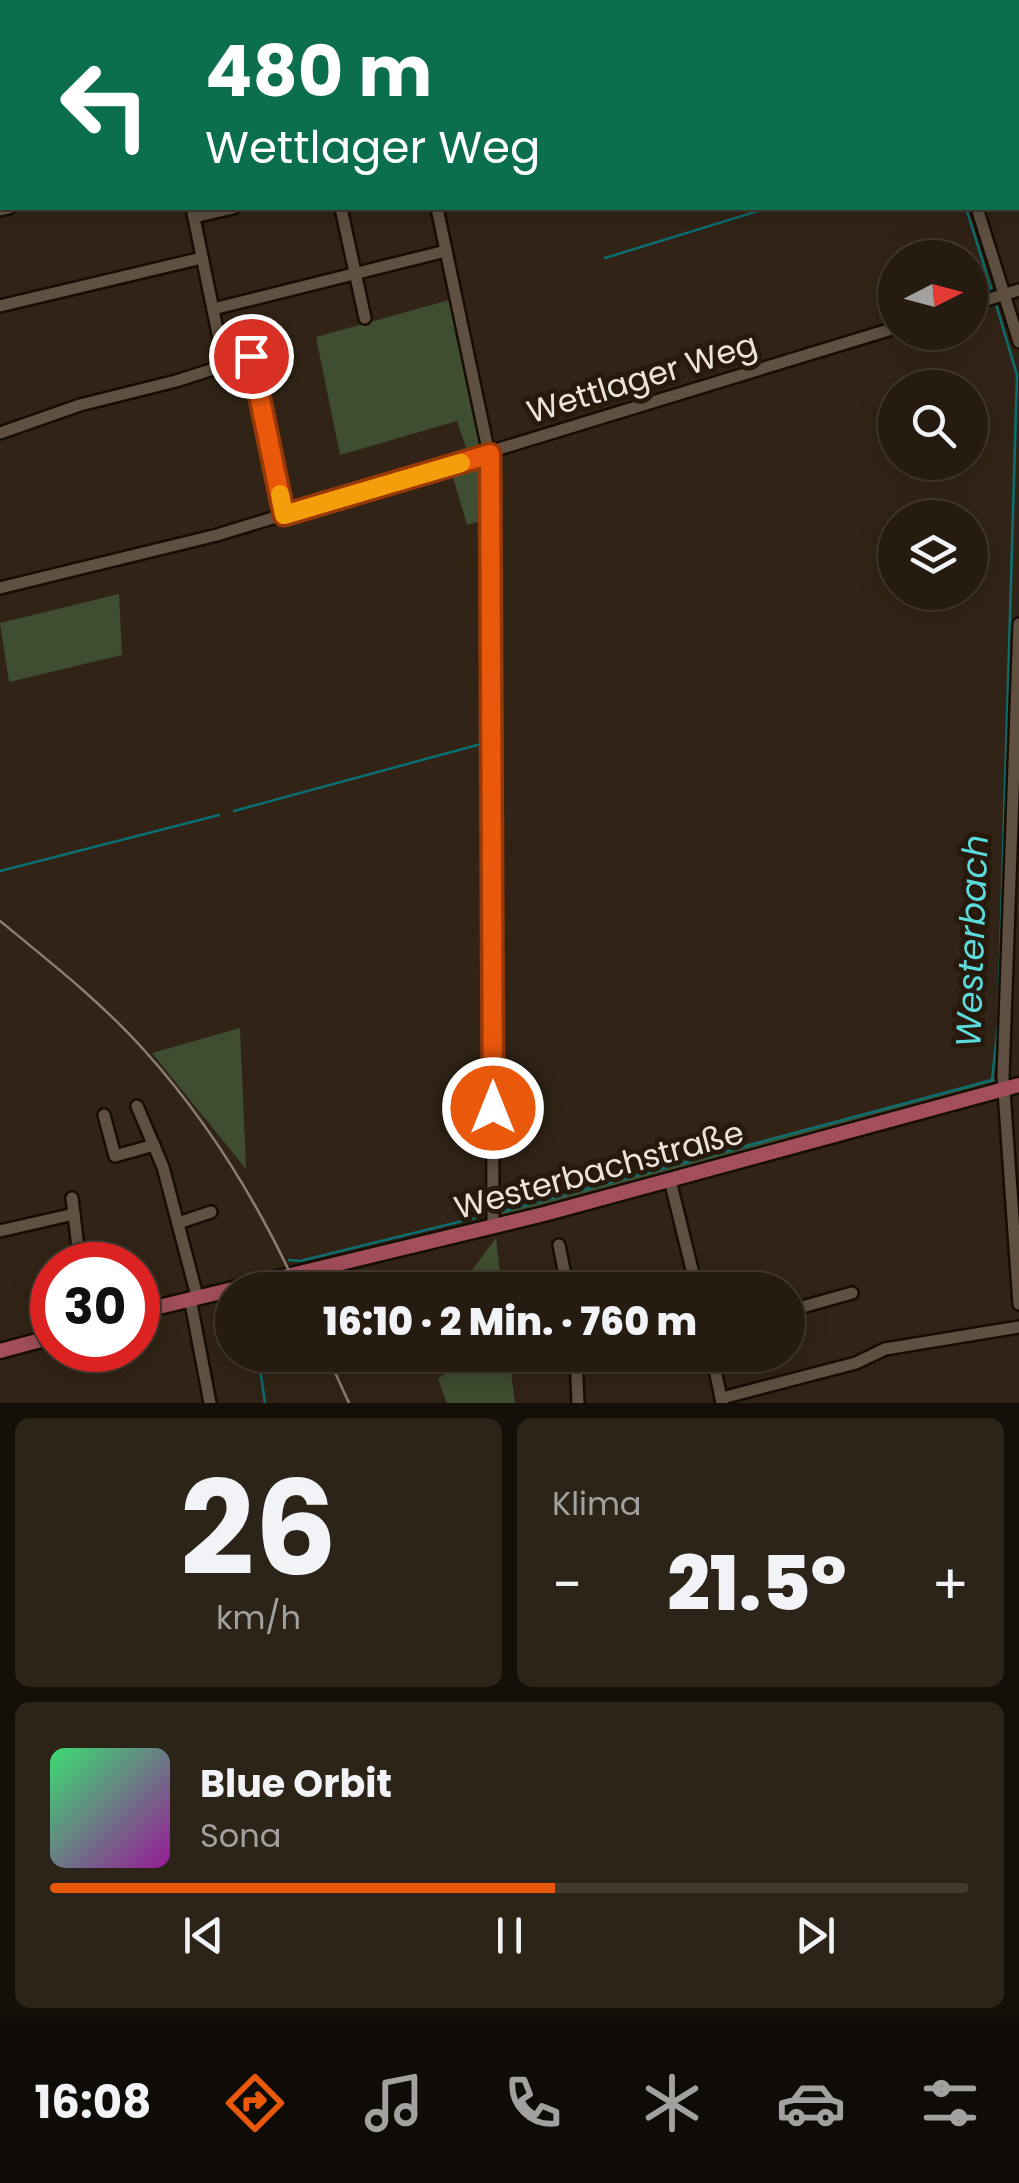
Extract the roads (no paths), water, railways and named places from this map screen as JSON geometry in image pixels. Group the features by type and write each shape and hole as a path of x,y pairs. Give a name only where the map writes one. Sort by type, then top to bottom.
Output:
{"main road":[{"name":"Westerbachstraße","path":"160,1306 494,1227 1019,1085"},
{"path":"0,1352 30,1343"}],"street":[{"path":"341,210 365,318"},
{"path":"437,210 490,454 494,1227"},
{"path":"978,210 1019,342"},
{"path":"193,212 224,363"},
{"path":"213,309 446,251"},
{"path":"0,306 202,258"},
{"path":"988,299 1019,290"},
{"name":"Wettlager Weg","path":"0,588 217,535 878,333"},
{"path":"0,433 80,404 176,381 251,356 284,515"},
{"path":"1019,624 1003,1090 1019,1304"},
{"path":"137,1106 154,1145 178,1222 210,1403"},
{"path":"104,1115 116,1156 154,1145"},
{"path":"670,1180 692,1272"},
{"path":"72,1198 77,1242"},
{"path":"178,1222 211,1212"},
{"path":"0,1230 74,1214"},
{"path":"558,1245 564,1272"},
{"path":"805,1306 852,1293"},
{"path":"716,1372 722,1400 856,1363 886,1349 1019,1327"},
{"path":"577,1372 578,1403"}],"waterway":[{"path":"605,258 761,210"},
{"name":"Westerbach","path":"967,210 992,291"},
{"name":"Westerbach","path":"504,1211 992,1080 998,1026 1017,375 995,301"},
{"path":"234,811 481,744"},
{"path":"0,871 219,815"},
{"name":"Westerbach","path":"289,1260 300,1261 487,1215"},
{"name":"Westerbach","path":"260,1372 265,1403"}],"railway":[{"path":"0,921 110,1015 168,1077 230,1164 289,1272"},
{"path":"335,1372 349,1403"}]}
